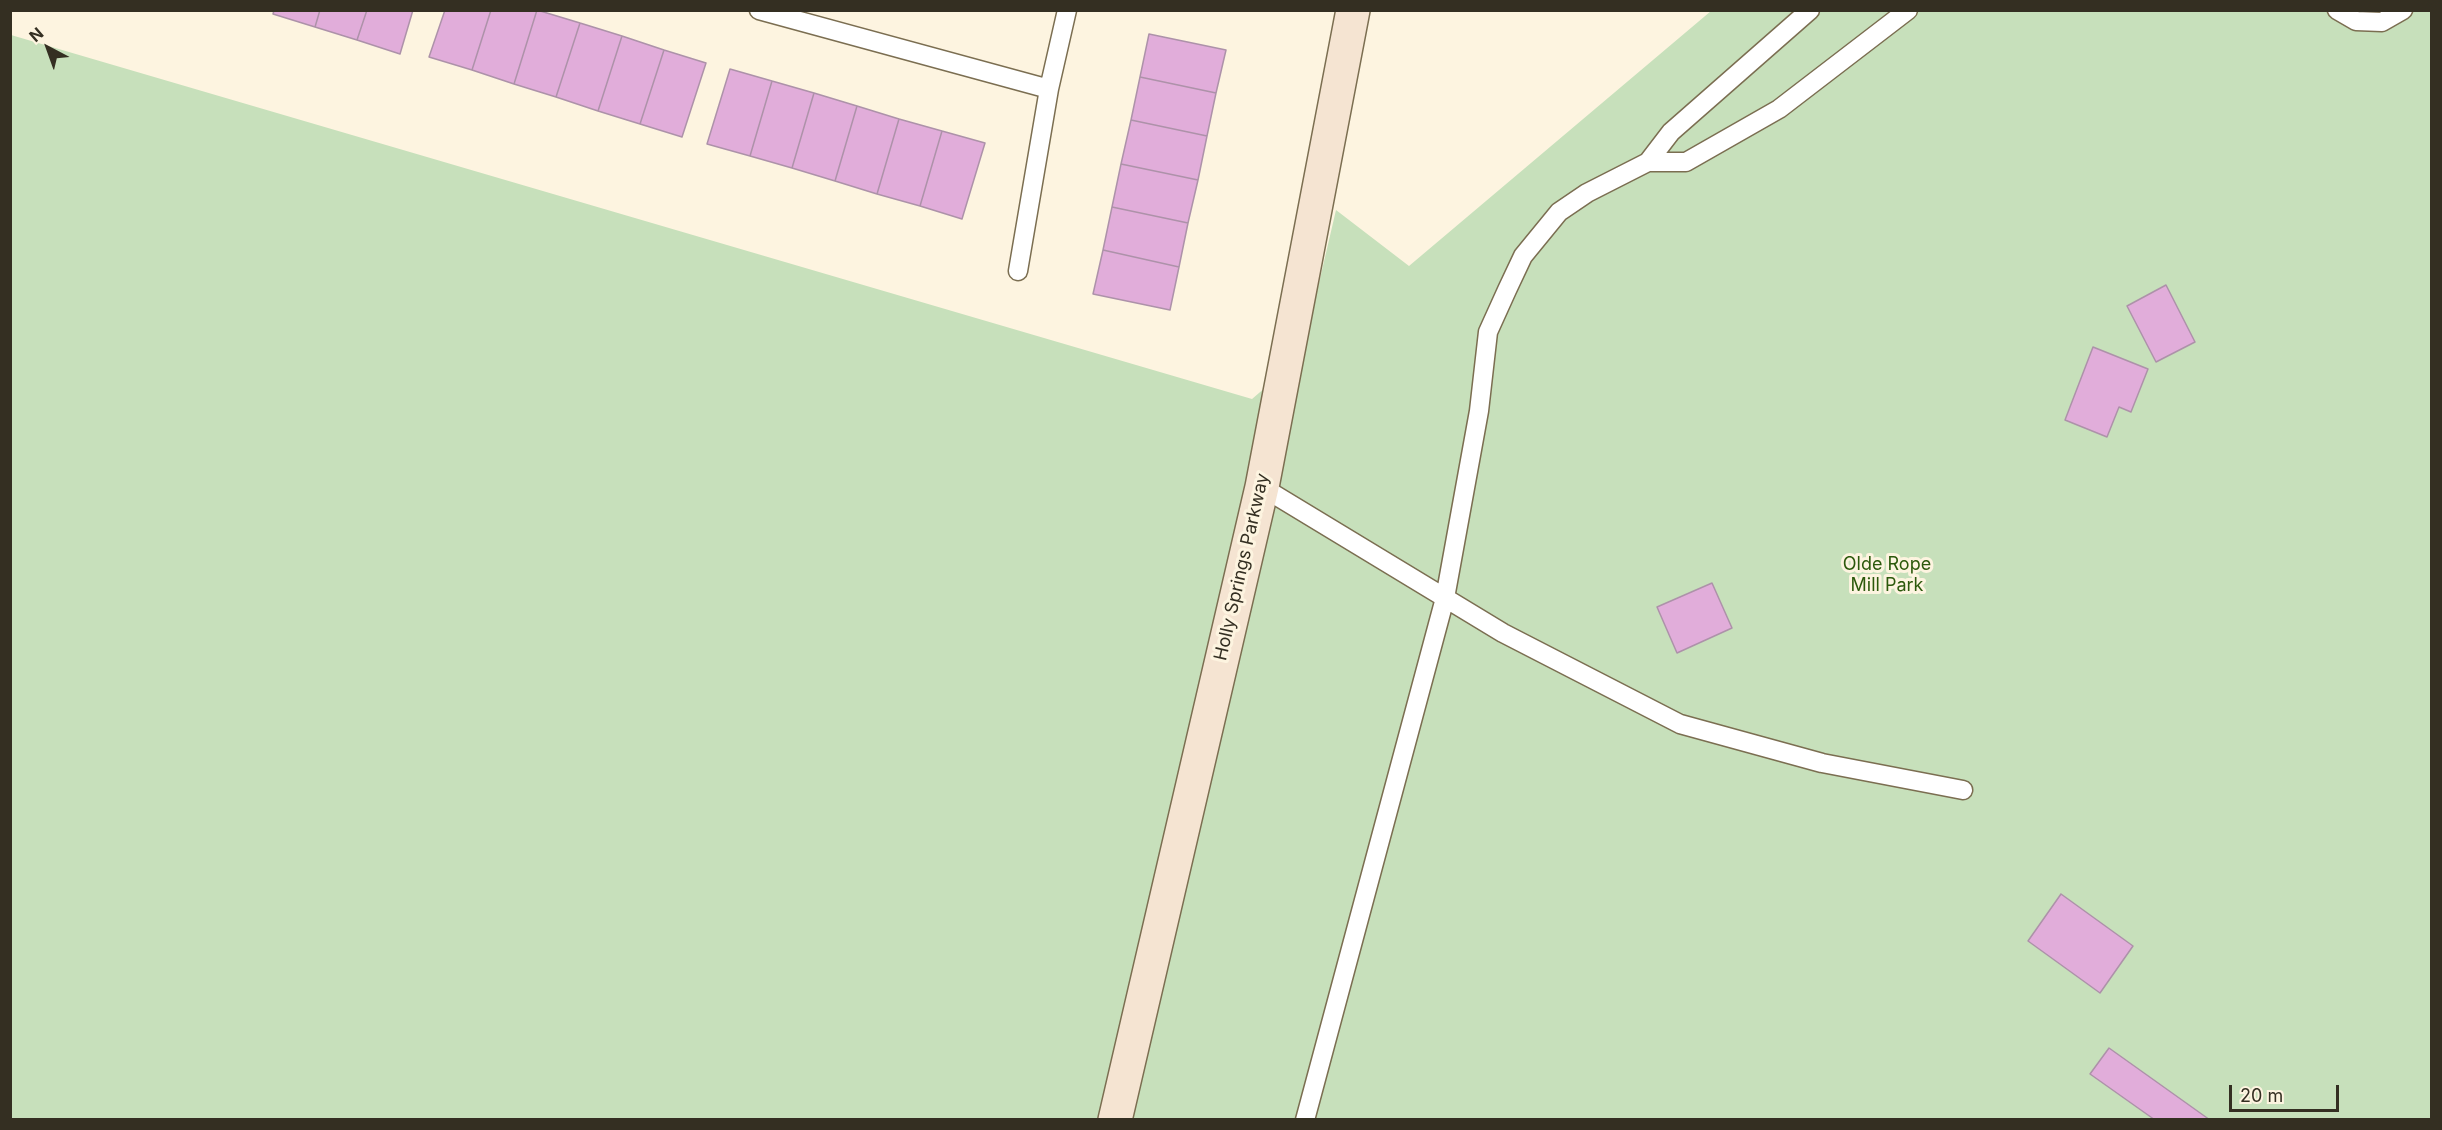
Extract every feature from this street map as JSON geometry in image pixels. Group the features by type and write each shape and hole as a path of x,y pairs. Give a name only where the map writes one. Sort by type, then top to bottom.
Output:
{"main road":[{"name":"Holly Springs Parkway","path":"1115,1119 1262,487 1353,10"}],"lane":[{"path":"759,10 1049,89"},
{"path":"1018,272 1049,89 1067,10"},
{"path":"1305,1119 1445,598 1479,411 1488,332 1507,290 1523,256 1560,212 1587,193 1648,162 1671,132 1810,10"},
{"path":"1648,162 1686,162 1779,109 1908,10"},
{"path":"2337,10 2356,21 2382,22 2403,10"},
{"path":"1262,487 1503,633 1680,724 1822,763 1963,790"}],"green space":[{"name":"Olde Rope Mill Park","path":"1711,11 2431,11 2431,1119 11,1119 11,35 1252,399 1302,356 1336,210 1409,266"}],"building":[{"path":"274,10 320,10 315,27 273,14"},
{"path":"320,10 367,10 357,40 315,27"},
{"path":"367,10 413,10 400,54 357,40"},
{"path":"445,10 491,10 472,70 429,57"},
{"path":"491,10 537,10 514,84 472,70"},
{"path":"537,10 580,23 556,97 514,84"},
{"path":"580,23 622,36 598,111 556,97"},
{"path":"1149,34 1226,50 1216,93 1140,77"},
{"path":"622,36 664,50 640,124 598,111"},
{"path":"664,50 706,63 682,137 640,124"},
{"path":"730,69 772,81 750,156 707,144"},
{"path":"1140,77 1216,93 1207,136 1131,120"},
{"path":"772,81 814,93 792,168 750,156"},
{"path":"814,93 857,106 835,181 792,168"},
{"path":"857,106 899,119 877,194 835,181"},
{"path":"899,119 942,131 920,206 877,194"},
{"path":"1131,120 1207,136 1198,180 1121,164"},
{"path":"942,131 985,143 962,219 920,206"},
{"path":"1121,164 1198,180 1188,223 1112,207"},
{"path":"1112,207 1188,223 1179,267 1103,250"},
{"path":"1103,250 1179,267 1170,310 1093,294"},
{"path":"2166,285 2195,342 2156,362 2127,306"},
{"path":"2093,347 2148,369 2131,412 2119,407 2107,437 2065,420"},
{"path":"1712,583 1732,628 1677,653 1657,607"},
{"path":"2061,894 2133,946 2100,993 2028,941"},
{"path":"2109,1048 2210,1120 2155,1120 2090,1074"}]}
